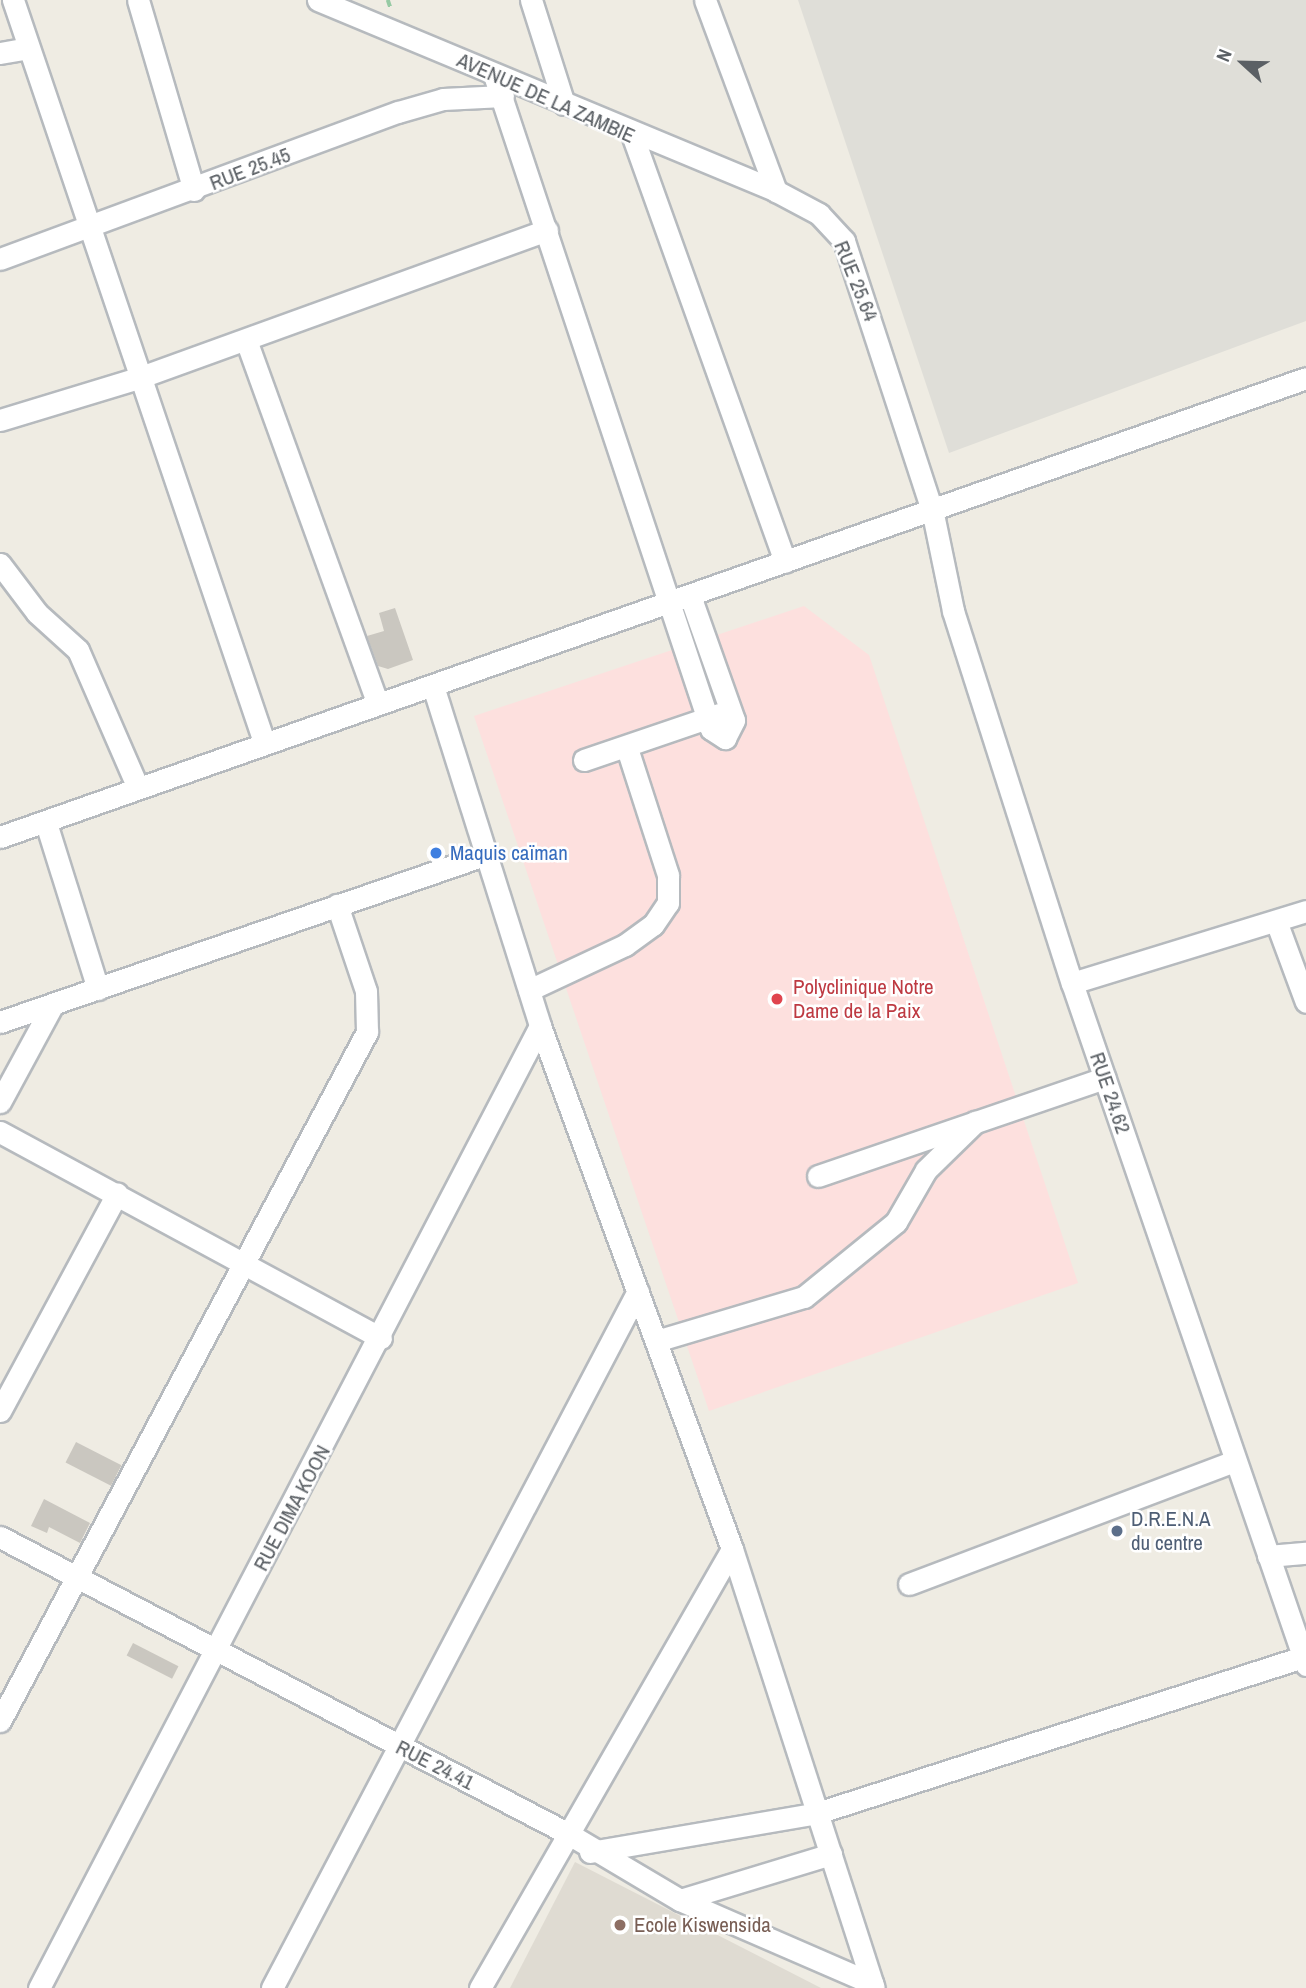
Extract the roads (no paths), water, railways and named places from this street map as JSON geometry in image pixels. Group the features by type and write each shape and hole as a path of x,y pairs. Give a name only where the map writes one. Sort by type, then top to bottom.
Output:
{"street":[{"path":"13,0 138,378 264,742"},
{"path":"138,0 194,190"},
{"name":"AVENUE DE LA ZAMBIE","path":"318,0 633,136 776,191"},
{"path":"531,0 564,104"},
{"path":"705,0 776,191"},
{"path":"0,53 27,48"},
{"path":"494,75 547,230 681,599 730,709 627,748 584,760"},
{"name":"RUE 25.45","path":"0,259 89,231 443,99 503,96"},
{"path":"633,136 785,562"},
{"name":"RUE 25.64","path":"776,191 819,214 844,241 933,514"},
{"path":"0,420 138,378 547,230"},
{"path":"246,340 378,704"},
{"path":"0,837 46,823 264,742 433,686 785,562 933,514 1306,379"},
{"name":"RUE 24.62","path":"933,514 953,611 1072,983 1234,1461 1268,1556 1300,1626 1305,1659"},
{"path":"0,564 37,613 78,650 138,788"},
{"path":"681,599 708,719"},
{"path":"433,686 540,1026 732,1549 874,1986"},
{"path":"529,990 625,945 653,925 668,903 668,875 627,748"},
{"path":"46,823 98,989"},
{"path":"0,1022 487,854"},
{"path":"0,1721 367,1032 366,991 337,905"},
{"path":"1072,983 1306,911"},
{"path":"1276,921 1306,1002"},
{"path":"0,1102 52,1006"},
{"name":"RUE DIMA KOON","path":"39,1988 381,1338 540,1026"},
{"path":"818,1176 1105,1078"},
{"path":"656,1341 759,1314 833,1277 896,1222 926,1170 975,1122"},
{"path":"0,1132 247,1261 381,1338"},
{"path":"0,1411 117,1194"},
{"path":"272,1988 638,1291"},
{"path":"909,1584 1234,1461"},
{"name":"RUE 24.41","path":"0,1537 567,1833 590,1852 680,1900 874,1986"},
{"path":"480,1988 732,1549"},
{"path":"1268,1556 1306,1553"},
{"path":"590,1852 817,1813 1305,1659"},
{"path":"680,1900 831,1854"}],"place":[{"name":"Maquis caïman","path":"436,853"},
{"name":"Polyclinique Notre Dame de la Paix","path":"777,999"},
{"name":"D.R.E.N.A du centre","path":"1117,1531"},
{"name":"Ecole Kiswensida","path":"620,1925"}]}
